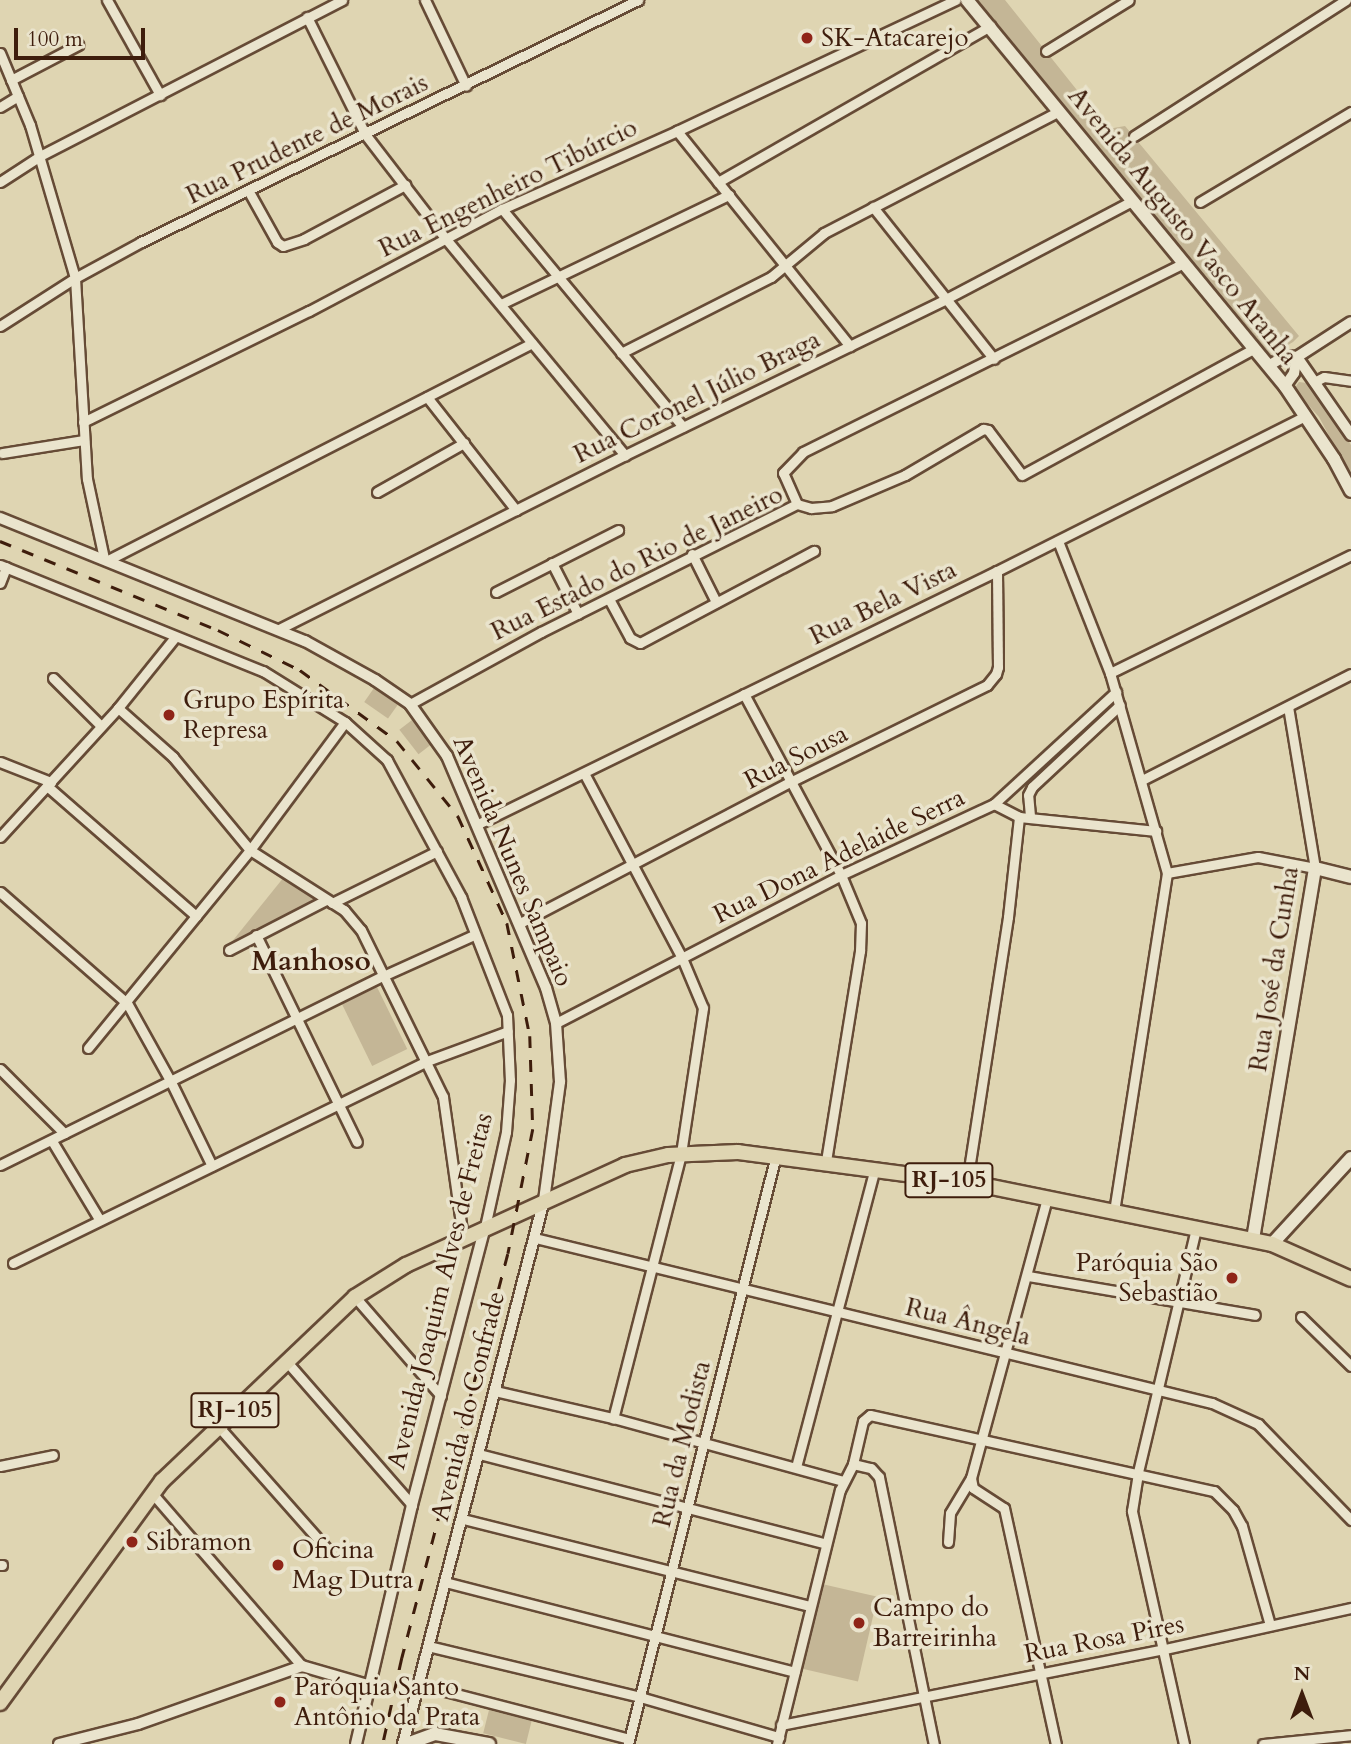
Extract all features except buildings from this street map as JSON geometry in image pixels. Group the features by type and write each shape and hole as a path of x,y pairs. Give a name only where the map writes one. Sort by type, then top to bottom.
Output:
{"main road":[{"name":"Avenida Augusto Vasco Aranha","path":"967,0 1284,386 1351,491"},
{"path":"1315,868 1351,877"},
{"name":"Rua José da Cunha","path":"1253,1240 1315,868"},
{"name":"RJ-105","path":"0,1703 152,1493 218,1426 355,1297 391,1273 463,1237 625,1165 681,1154 738,1152 967,1182 1272,1244 1351,1279"},
{"path":"1272,1244 1351,1158"},
{"path":"405,1744 435,1734 489,1744"}],"street":[{"path":"107,0 160,95"},
{"path":"315,0 320,11"},
{"path":"0,182 40,156 342,0"},
{"path":"425,0 466,86"},
{"name":"Rua Prudente de Morais","path":"0,326 75,278 248,190 638,0"},
{"name":"Rua Engenheiro Tibúrcio","path":"83,422 502,209 677,131 956,0"},
{"path":"1046,51 1129,0"},
{"path":"1134,136 1346,0"},
{"path":"307,17 365,134 446,239 625,454"},
{"path":"718,182 990,26"},
{"path":"11,79 78,45"},
{"path":"0,53 40,156 75,278 84,440 92,510 106,559 533,343"},
{"path":"0,107 18,96"},
{"path":"621,353 786,267 824,233 1059,111"},
{"path":"1200,202 1351,111"},
{"path":"677,131 850,346"},
{"path":"248,190 272,234 283,246 295,244 405,185"},
{"path":"501,304 729,195"},
{"name":"Rua Coronel Júlio Braga","path":"279,629 625,454 946,299 1132,201"},
{"path":"873,207 994,359"},
{"path":"502,209 683,427"},
{"path":"797,504 783,473 803,452 1183,263"},
{"path":"1268,366 1285,356 1297,357 1351,322"},
{"path":"1337,330 1351,334"},
{"name":"Rua Estado do Rio de Janeiro","path":"410,704 692,554 797,504 811,508 832,506 870,491 905,475 982,429 988,430 1022,475 1253,349"},
{"path":"1297,357 1351,435"},
{"path":"1284,386 1294,373 1297,357"},
{"path":"1314,382 1324,377 1351,381"},
{"path":"427,397 516,510"},
{"name":"Rua Bela Vista","path":"478,824 997,572 1305,416"},
{"path":"2,453 84,440"},
{"path":"377,492 464,443"},
{"name":"Avenida Nunes Sampaio","path":"0,518 279,629 375,680 410,704 447,756 536,960 556,1023 559,1099 544,1200"},
{"path":"496,592 618,530"},
{"path":"1058,541 1110,673 1167,873 1114,1212"},
{"path":"609,598 630,638 636,643 814,551"},
{"path":"692,554 716,602"},
{"path":"1110,673 1351,555"},
{"path":"552,563 578,614"},
{"path":"0,583 3,566"},
{"name":"Avenida Joaquim Alves de Freitas","path":"3,566 263,671 345,722 387,760 461,897 474,935 502,996 508,1031 510,1080 506,1132 485,1227 412,1505 356,1744"},
{"name":"Rua Sousa","path":"520,923 792,781 990,683 998,667 997,572"},
{"path":"0,837 118,708 175,637"},
{"path":"1142,780 1351,674"},
{"path":"53,678 100,725"},
{"path":"994,804 1116,692"},
{"path":"744,694 841,875 861,923 861,943 826,1162"},
{"path":"1030,816 1028,795 1032,787 1120,705"},
{"name":"Rua José da Cunha","path":"1288,707 1315,868"},
{"path":"118,708 178,762 250,850 350,915 361,930 427,1061 447,1113 463,1237"},
{"path":"88,1048 250,850 345,722"},
{"path":"0,762 49,784 196,916"},
{"path":"583,773 682,958 700,997 703,1013 681,1154 613,1418"},
{"name":"Rua Dona Adelaide Serra","path":"556,1023 841,875 994,804 1019,817"},
{"path":"967,1182 1006,930 1019,817 1030,816 1156,831"},
{"path":"229,950 256,934 437,851"},
{"path":"1167,873 1258,857 1315,868"},
{"path":"0,892 127,1003 171,1082 212,1166"},
{"path":"256,934 299,1017 357,1142"},
{"path":"0,1165 383,976 474,935"},
{"path":"13,1263 427,1061 508,1031"},
{"path":"0,1069 64,1133"},
{"path":"52,1141 99,1219"},
{"name":"Rua da Modista","path":"629,1741 776,1155"},
{"path":"796,1467 875,1168"},
{"path":"948,1542 950,1513 971,1478 1047,1199"},
{"name":"Avenida do Confrade","path":"405,1744 418,1684 544,1200"},
{"path":"1184,1744 1133,1525 1132,1502 1196,1228"},
{"name":"Rua Ângela","path":"535,1238 1212,1403 1258,1424 1351,1520"},
{"path":"1028,1276 1255,1315"},
{"path":"355,1297 441,1396"},
{"path":"1301,1317 1351,1366"},
{"path":"286,1362 412,1505"},
{"path":"495,1391 613,1418 844,1481"},
{"path":"428,1646 640,1697 778,1740 844,1481 853,1464 863,1421 866,1417 878,1414 1214,1491 1229,1504 1247,1538 1270,1625"},
{"path":"218,1426 327,1549"},
{"path":"479,1454 826,1544"},
{"path":"0,1466 53,1455"},
{"path":"853,1464 871,1468 879,1477 934,1744"},
{"path":"971,1478 973,1488 1004,1507 1056,1744"},
{"path":"152,1493 302,1666 371,1686"},
{"path":"463,1519 810,1606"},
{"path":"445,1581 795,1672"},
{"name":"Rua Rosa Pires","path":"782,1725 1161,1650 1351,1608"},
{"path":"59,1744 149,1720 302,1666"},
{"path":"418,1684 629,1741"},
{"path":"1263,1744 1351,1735"}],"shaded area":[{"path":"974,0 1005,0 1108,129 1125,126 1299,336 1293,342 1268,357"},
{"path":"1299,382 1307,383 1351,445 1351,477 1319,417 1294,389"},
{"path":"374,688 398,705 388,719 364,702"},
{"path":"412,720 431,744 418,754 399,730"},
{"path":"284,877 316,901 226,949"},
{"path":"377,987 407,1049 372,1066 342,1004"},
{"path":"822,1584 878,1597 858,1682 802,1669"},
{"path":"489,1710 532,1721 526,1744 483,1733"}],"railway":[{"path":"0,541 218,630 300,670 397,741 458,816 507,923 530,1036 533,1129 508,1254 402,1658 383,1744"}],"place":[{"name":"SK-Atacarejo","path":"807,38"},
{"name":"Grupo Espírita Represa","path":"169,715"},
{"name":"Paróquia São Sebastião","path":"1232,1278"},
{"name":"Sibramon","path":"132,1542"},
{"name":"Oficina Mag Dutra","path":"278,1565"},
{"name":"Campo do Barreirinha","path":"859,1623"},
{"name":"Paróquia Santo Antônio da Prata","path":"280,1702"}],"district":[{"name":"Manhoso","path":"311,961"}]}
